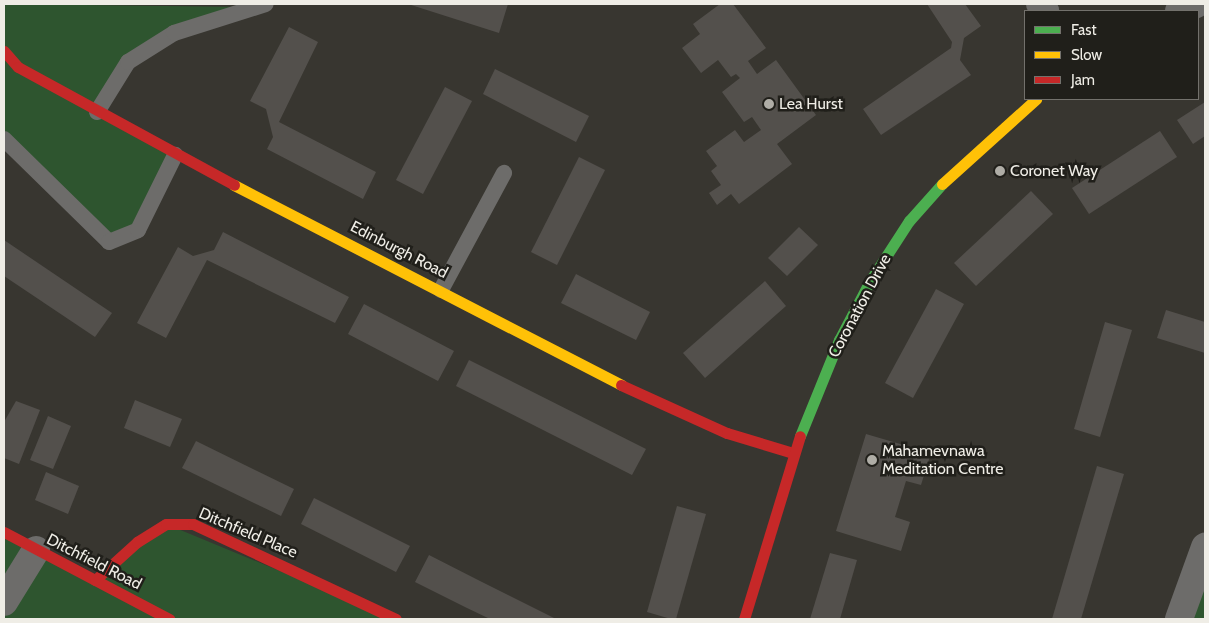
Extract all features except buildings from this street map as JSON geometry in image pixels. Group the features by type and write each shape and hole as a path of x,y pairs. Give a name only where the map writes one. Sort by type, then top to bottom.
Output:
{"street":[{"path":"1181,10 1196,4"},
{"name":"Edinburgh Road","path":"4,51 18,67 175,155 689,419 794,453"},
{"name":"Coronation Drive","path":"744,619 794,453 838,340 910,221 963,161 1035,100"},
{"name":"Ditchfield Place","path":"95,580 137,542 166,524 193,524 396,619"},
{"name":"Ditchfield Road","path":"4,532 169,619"},
{"path":"1178,619 1205,547"},
{"path":"4,602 36,550"}],"lane":[{"path":"98,112 128,62 174,33 266,4"},
{"path":"4,139 109,242 138,230 175,155"},
{"path":"441,290 504,173"}],"green space":[{"path":"4,4 246,7 128,62 98,112 175,155 138,230 109,242 4,139"},
{"path":"166,524 396,619 4,619 4,530 95,580"},
{"path":"1205,547 1205,619 1179,619"}],"traffic: fast":[{"path":"800,436 839,340 870,281 909,221 942,184"}],"traffic: slow":[{"path":"942,184 1035,100"},
{"path":"234,185 621,385"}],"traffic: jam":[{"path":"4,51 18,67 234,185"},
{"path":"621,385 727,433 793,453"},
{"path":"744,619 800,436"},
{"path":"95,580 137,542 166,524 193,524 396,619"},
{"path":"4,532 169,619"}],"place":[{"name":"Lea Hurst","path":"769,104"},
{"name":"Coronet Way","path":"1000,171"},
{"name":"Mahamevnawa Meditation Centre","path":"872,460"}]}
